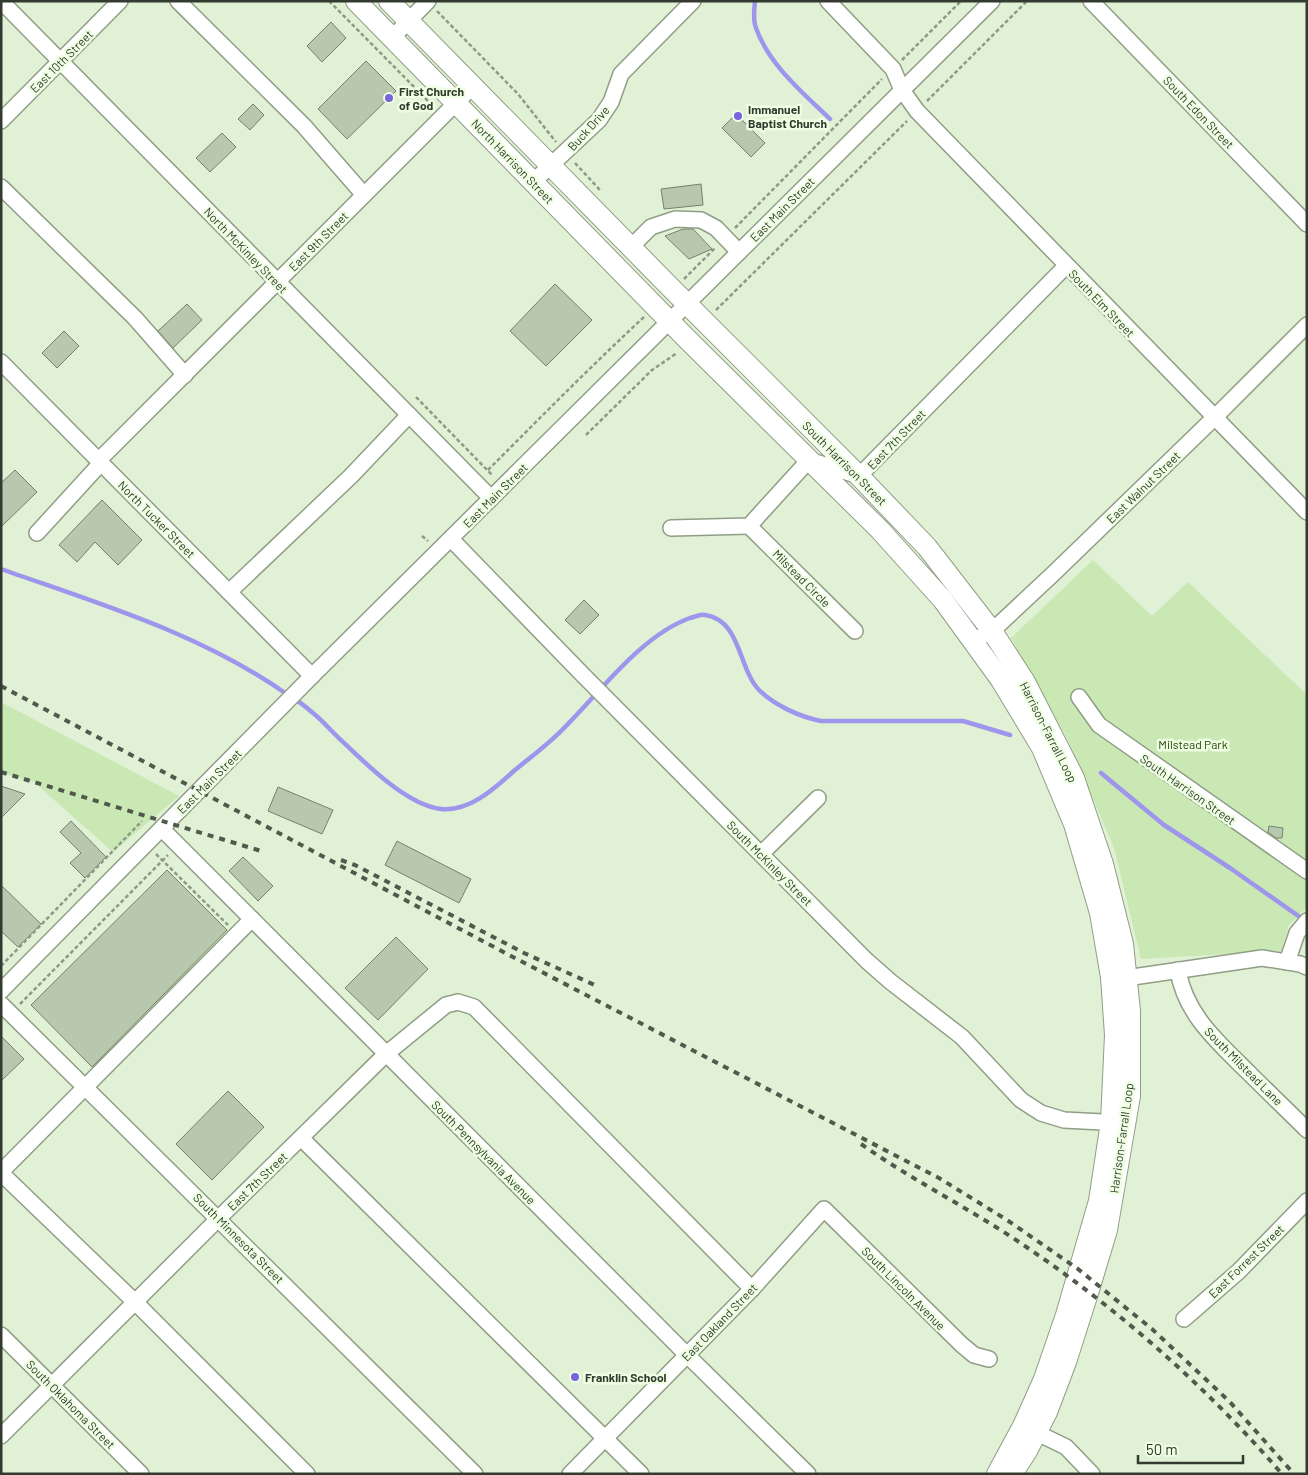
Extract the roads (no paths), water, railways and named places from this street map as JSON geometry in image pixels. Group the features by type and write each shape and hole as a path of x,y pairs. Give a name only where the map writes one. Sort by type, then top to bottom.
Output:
{"main road":[{"name":"North Harrison Street","path":"356,1 670,321"},
{"name":"North Harrison Street","path":"389,1 687,304"},
{"name":"South Harrison Street","path":"687,304 860,476 928,547 992,631"},
{"name":"South Harrison Street","path":"670,321 880,530 943,600 973,642"},
{"name":"Harrison-Farrall Loop","path":"992,631 1025,682 1074,778 1103,864 1123,944 1114,1035 1118,1123 1099,1201 1030,1429 1027,1451 1012,1474"},
{"name":"Harrison-Farrall Loop","path":"973,642 1001,680 1042,748 1074,824 1119,978"},
{"name":"Harrison-Farrall Loop","path":"996,1474 1030,1429"}],"street":[{"name":"North McKinley Street","path":"1,1 491,498"},
{"name":"East 10th Street","path":"1,121 120,1"},
{"path":"178,1 304,126 364,195"},
{"path":"392,38 428,1"},
{"name":"Buck Drive","path":"533,182 599,120 612,102 621,74 692,1"},
{"name":"South Elm Street","path":"828,1 893,69 902,90 917,111 1307,512"},
{"name":"East Main Street","path":"1,992 310,678 992,1"},
{"name":"South Edon Street","path":"1091,1 1307,224"},
{"name":"East 9th Street","path":"37,533 100,462 473,86"},
{"path":"1,186 135,318 185,375"},
{"path":"631,248 651,227 676,219 701,220 716,228 739,252"},
{"name":"East 7th Street","path":"809,460 860,476 1066,266"},
{"name":"East Walnut Street","path":"973,642 992,631 1214,418 1307,325"},
{"name":"North Tucker Street","path":"1,362 229,592 310,678"},
{"path":"229,592 351,476 409,415"},
{"path":"671,528 749,526 809,460"},
{"name":"Milstead Circle","path":"749,526 855,631"},
{"name":"South McKinley Street","path":"451,539 581,673 885,977 962,1038 1021,1100 1040,1113 1064,1120 1118,1123"},
{"name":"South Harrison Street","path":"1079,697 1099,725 1307,871"},
{"path":"761,854 818,798"},
{"name":"South Pennsylvania Avenue","path":"162,829 808,1474"},
{"path":"252,920 1,1172 135,1302 307,1474"},
{"path":"1287,962 1302,927"},
{"path":"1119,978 1262,958 1307,967"},
{"name":"South Milstead Lane","path":"1178,970 1181,987 1193,1012 1211,1035 1307,1130"},
{"name":"East 7th Street","path":"1,1436 386,1054 446,1005 458,1002 474,1007 752,1289"},
{"name":"South Minnesota Street","path":"6,1009 219,1218 475,1474"},
{"path":"301,1138 641,1474"},
{"name":"East Forrest Street","path":"1184,1319 1239,1272 1307,1201"},
{"name":"East Oakland Street","path":"570,1474 752,1289 824,1209"},
{"name":"South Lincoln Avenue","path":"824,1209 962,1346 974,1355 989,1358"},
{"name":"South Oklahoma Street","path":"1,1335 141,1474"},
{"path":"1030,1429 1066,1446 1092,1474"}],"waterway":[{"path":"755,1 755,25 769,54 798,89 830,119"},
{"path":"1,569 113,608 221,654 295,699 320,719 375,772 401,792 428,806 441,809 462,807 490,791 559,733 639,650 672,626 701,615 717,619 726,626 738,646 752,681 759,690 772,701 796,713 821,721 963,721 1010,735"},
{"path":"1101,773 1164,825 1304,920"}],"railway":[{"path":"1,686 511,956 939,1178 1007,1220 1078,1269 1152,1329 1229,1401 1294,1474"},
{"path":"1,772 261,851"},
{"path":"341,860 355,865 524,953 599,987"},
{"path":"861,1144 900,1170 1019,1242 1090,1293 1191,1379 1253,1441 1282,1474"}],"place":[{"name":"First Church of God","path":"389,98"},
{"name":"Immanuel Baptist Church","path":"738,116"},
{"name":"Franklin School","path":"575,1377"}],"park label":[{"name":"Milstead Park","path":"1193,744"}]}
